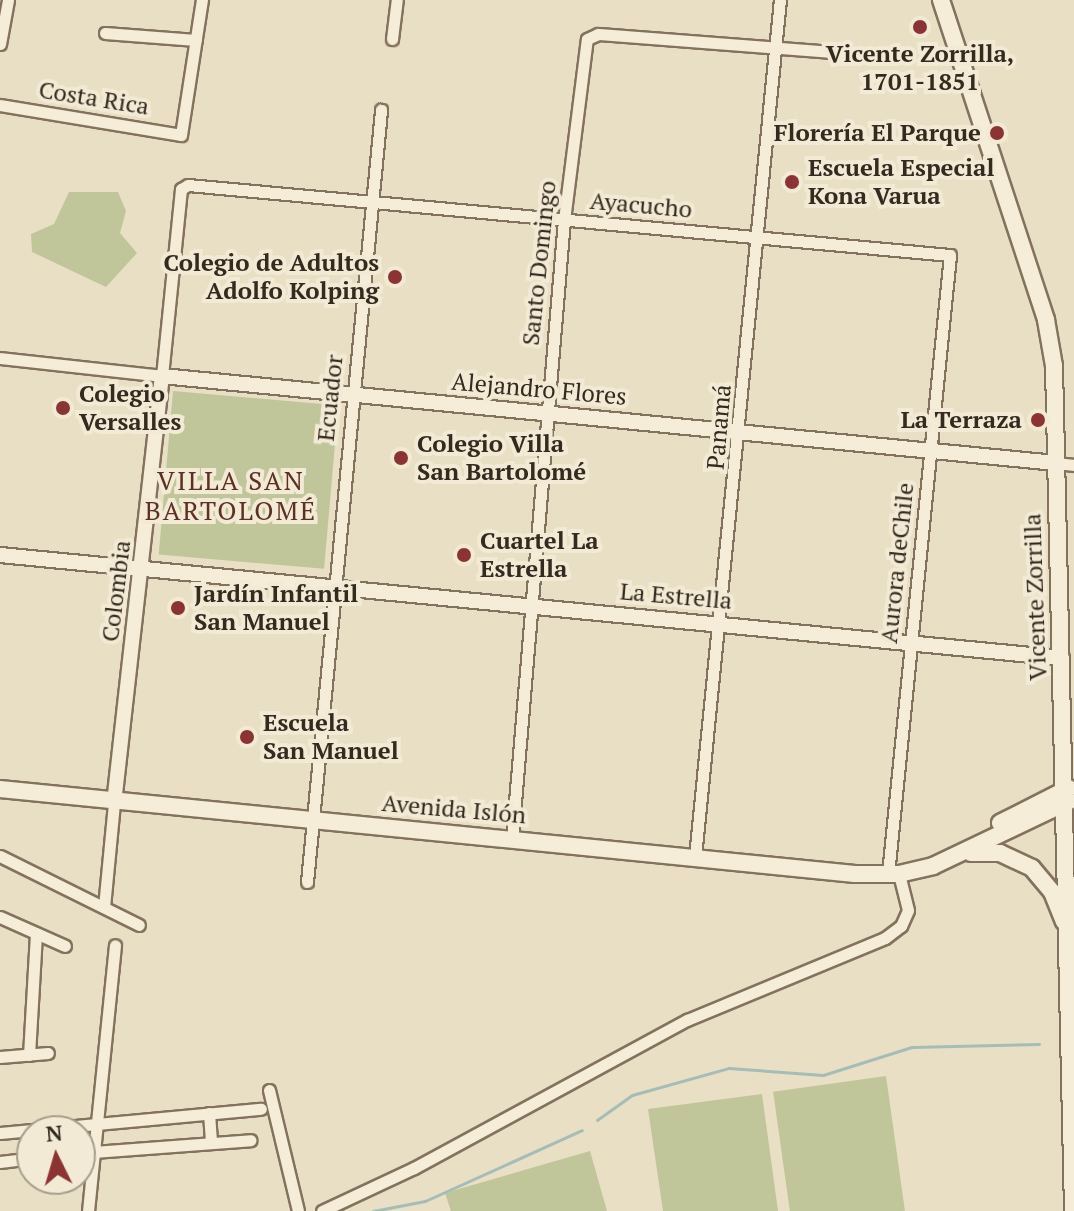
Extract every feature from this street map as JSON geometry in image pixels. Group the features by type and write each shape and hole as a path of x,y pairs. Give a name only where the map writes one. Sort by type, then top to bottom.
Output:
{"main road":[{"name":"Vicente Zorrilla","path":"941,0 1046,320 1056,387 1056,463 1067,586 1062,658 1068,691 1073,1211"},
{"name":"Avenida Islón","path":"0,789 311,822 897,873 961,854 1069,795"},
{"path":"897,873 1069,795"},
{"path":"961,854 1000,853 1032,868 1052,892 1068,926"},
{"path":"1068,926 1074,886"}],"street":[{"path":"0,44 8,0"},
{"path":"105,33 196,40 202,0"},
{"path":"392,39 397,0"},
{"name":"Panamá","path":"695,857 722,623 780,0"},
{"name":"Santo Domingo","path":"512,838 529,605 564,220 587,39 598,34 776,47"},
{"name":"Costa Rica","path":"0,105 181,135 196,40"},
{"path":"776,47 846,53"},
{"name":"Ecuador","path":"307,882 381,110"},
{"name":"Ayacucho","path":"184,186 950,255"},
{"name":"Colombia","path":"104,907 184,186"},
{"name":"Aurora deChile","path":"322,1211 414,1168 687,1020 885,938 901,926 908,910 897,873 911,643 950,255"},
{"name":"Alejandro Flores","path":"0,358 1074,465"},
{"name":"La Estrella","path":"0,555 1062,658"},
{"path":"0,856 139,925"},
{"path":"0,917 65,946"},
{"path":"29,1055 36,933"},
{"path":"96,1115 115,945"},
{"path":"0,1057 48,1053"},
{"path":"269,1090 298,1211"},
{"path":"96,1123 261,1109"},
{"path":"209,1113 211,1143"},
{"path":"96,1151 251,1140"}],"green space":[{"path":"69,192 118,192 126,211 120,233 137,253 106,287 32,252 31,234 54,224"},
{"path":"173,391 338,405 324,569 159,554"},
{"path":"886,1076 905,1211 790,1211 773,1092"},
{"path":"762,1094 778,1211 663,1211 648,1109"},
{"path":"590,1151 607,1211 451,1211 445,1193"}],"waterway":[{"path":"597,1120 632,1095 729,1068 823,1075 912,1047 1039,1044"},
{"path":"373,1211 425,1201 582,1130"}],"place":[{"name":"Vicente Zorrilla, 1701-1851","path":"920,27"},
{"name":"Florería El Parque","path":"997,133"},
{"name":"Escuela Especial Kona Varua","path":"792,182"},
{"name":"Colegio de Adultos Adolfo Kolping","path":"395,277"},
{"name":"Colegio Versalles","path":"63,408"},
{"name":"La Terraza","path":"1038,420"},
{"name":"Colegio Villa San Bartolomé","path":"401,458"},
{"name":"Cuartel La Estrella","path":"464,555"},
{"name":"Jardín Infantil San Manuel","path":"178,608"},
{"name":"Escuela San Manuel","path":"247,737"}],"district":[{"name":"VILLA SAN BARTOLOMÉ","path":"231,496"}]}
